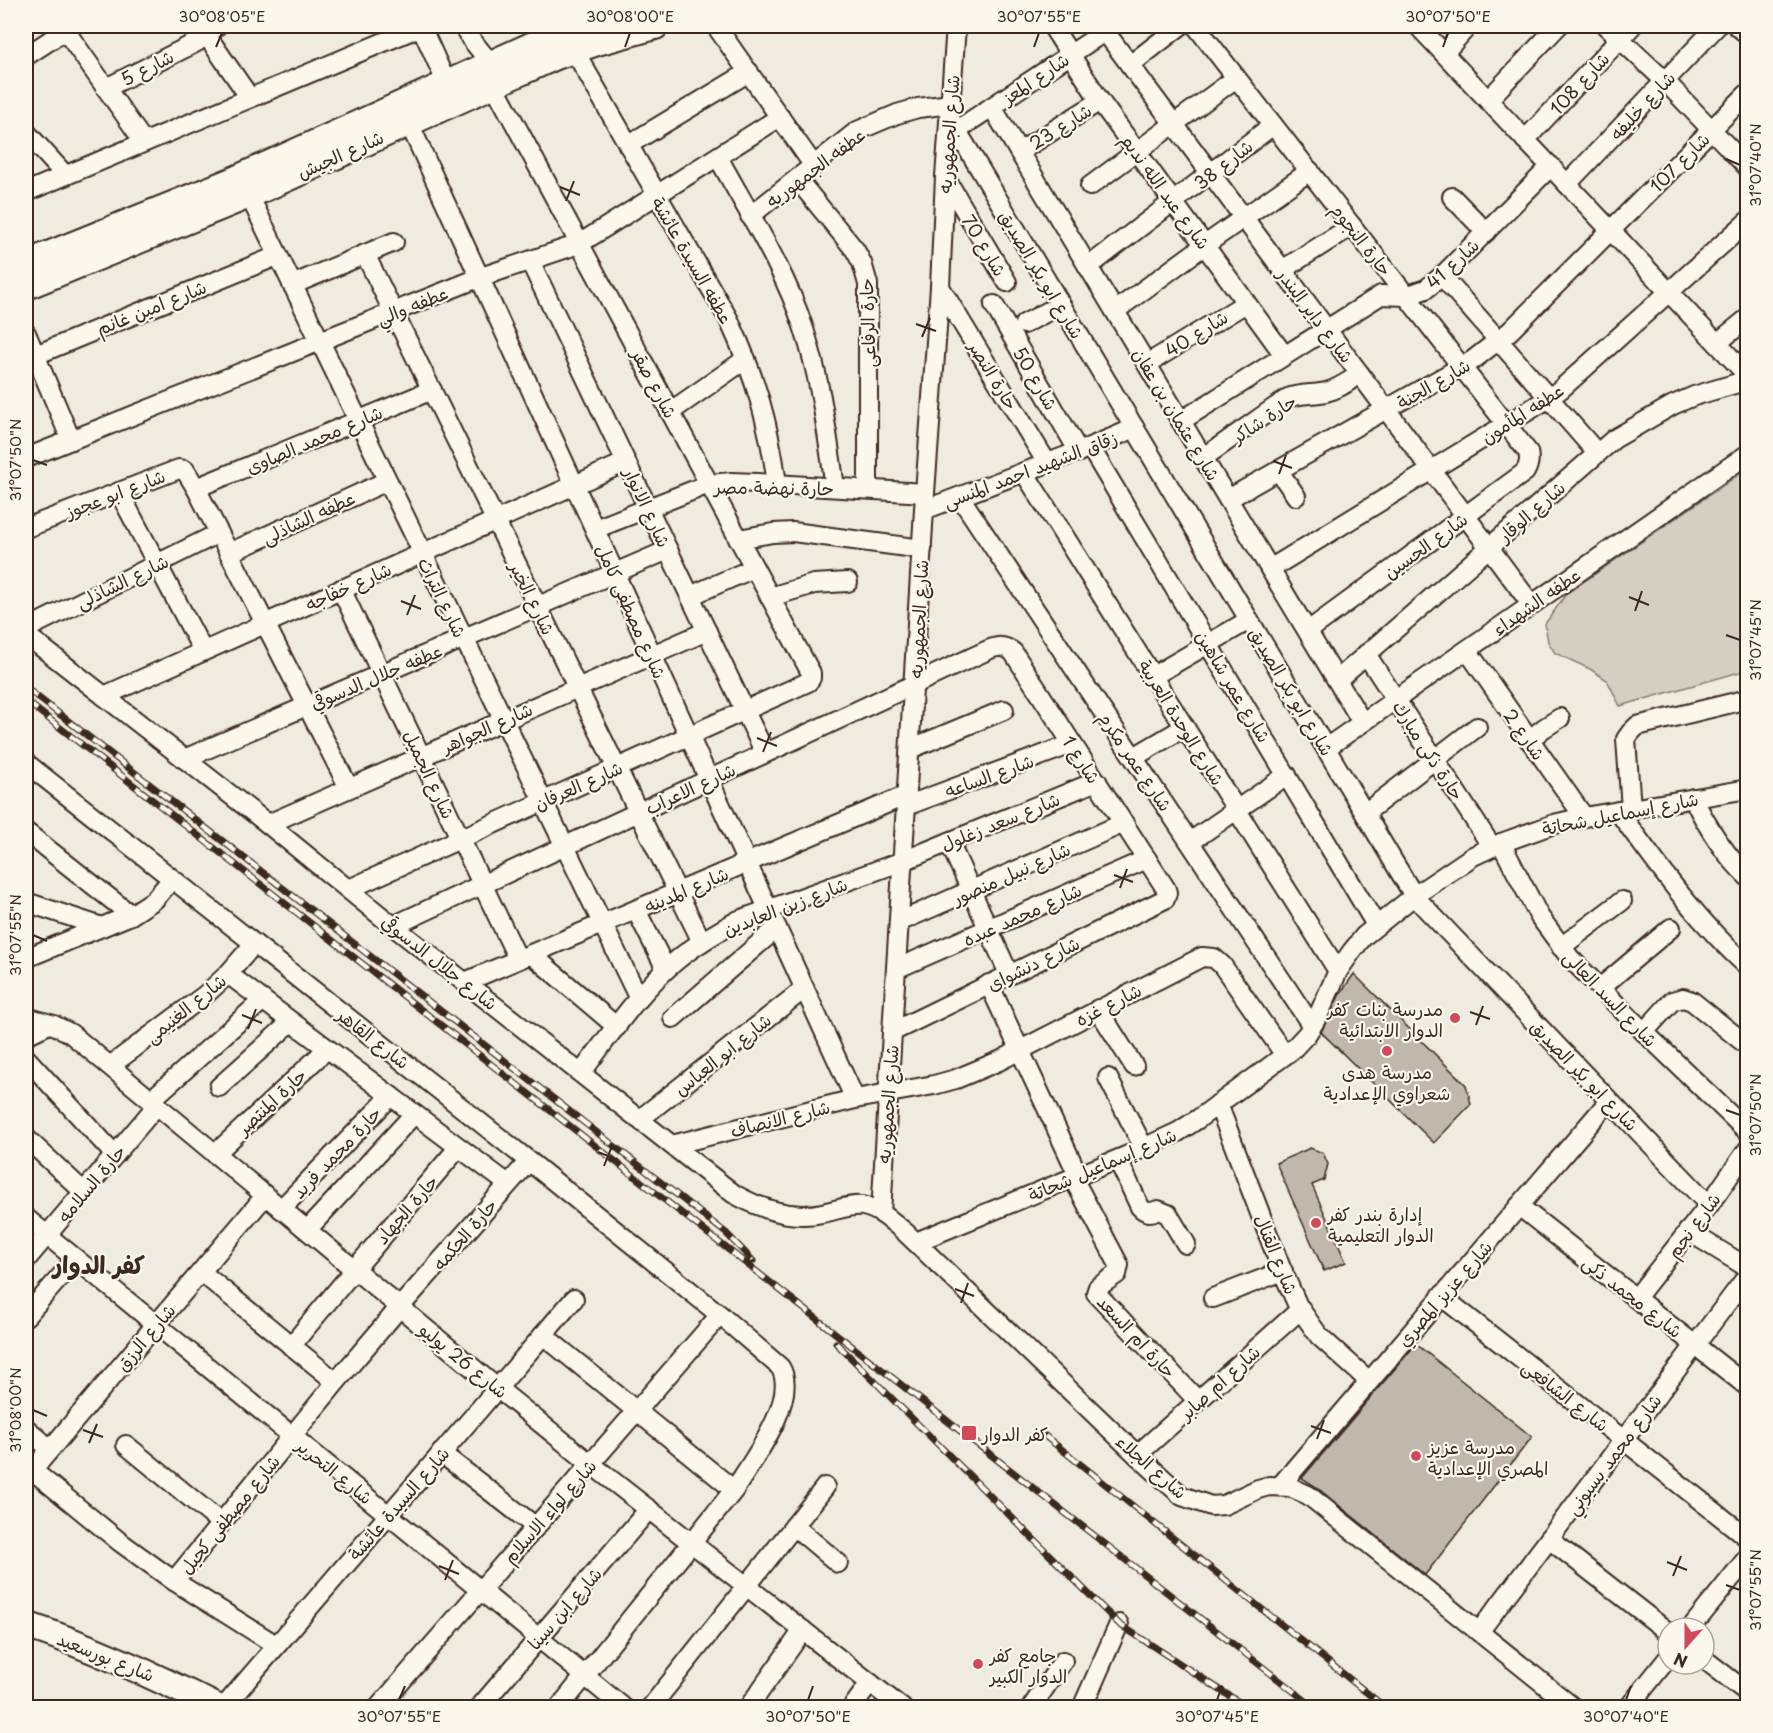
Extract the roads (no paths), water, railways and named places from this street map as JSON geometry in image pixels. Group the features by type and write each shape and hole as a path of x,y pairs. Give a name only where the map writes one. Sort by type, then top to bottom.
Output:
{"main road":[{"name":"شارع الجيش","path":"26,264 451,93 492,74 556,56 575,38 655,26"},
{"name":"شارع الجيش","path":"26,286 249,195 409,123 451,93"},
{"name":"شارع بورسعيد","path":"26,1625 114,1657 218,1707"}],"street":[{"path":"26,192 420,26 451,93"},
{"name":"شارع صقر","path":"463,26 480,51 579,244 811,673 808,682"},
{"path":"716,26 814,166"},
{"name":"شارع الجمهوريه","path":"880,1214 940,287 945,177 953,118 956,26"},
{"name":"شارع عبد الله نديم","path":"1052,26 1101,101 1284,355"},
{"path":"1130,65 1180,26"},
{"name":"حارة النجوم","path":"1196,26 1528,452"},
{"name":"شارع الوقار","path":"1337,681 1614,439 1673,405 1748,378 1418,26"},
{"path":"1444,52 1468,26"},
{"path":"1488,100 1557,26"},
{"path":"1606,26 1626,32 1665,81 1748,168"},
{"name":"شارع خليفه","path":"1567,184 1717,26"},
{"path":"1737,26 1748,35"},
{"name":"شارع المعز","path":"953,118 992,106 1071,54 1106,27"},
{"name":"شارع داير البندر","path":"1106,27 1130,65 1531,604"},
{"path":"26,56 68,28 144,142"},
{"path":"208,29 250,98"},
{"name":"شارع 5","path":"106,88 208,29"},
{"name":"شارع 108","path":"1525,140 1626,32"},
{"name":"عطفه السيدة عائشة","path":"575,38 628,146 729,320 746,359 766,417 777,484"},
{"path":"628,146 749,72"},
{"path":"1090,186 1236,78"},
{"name":"شارع 107","path":"1611,231 1748,93"},
{"name":"شارع 23","path":"1019,152 1101,101"},
{"name":"شارع عثمان بن عفان","path":"992,106 1362,722"},
{"name":"عطفه الجمهوريه","path":"750,216 857,131 918,108 953,118"},
{"name":"عطفه والي","path":"26,458 480,278 579,244 780,117"},
{"name":"شارع ابو بكر الصديق","path":"953,118 1060,304 1414,896 1709,1205"},
{"name":"شارع مصطفى كامل","path":"409,123 855,1099"},
{"name":"شارع 38","path":"1088,267 1273,125"},
{"path":"26,132 65,175"},
{"path":"718,157 782,276 804,328 820,391 835,487"},
{"name":"شارع 41","path":"1181,421 1381,295 1406,296 1426,289 1442,276 1551,166"},
{"path":"1115,311 1310,171"},
{"name":"شارع 70","path":"945,177 1007,282"},
{"name":"حارة الرفاعى","path":"797,179 855,250 862,263 868,284 868,489"},
{"name":"شارع التراث","path":"249,195 639,999"},
{"path":"1452,197 1486,232"},
{"name":"عطفه المأمون","path":"1270,569 1562,389 1748,221"},
{"path":"1282,270 1352,226"},
{"name":"شارع الجنة","path":"1228,499 1473,360 1499,340 1611,231"},
{"path":"292,285 394,242"},
{"name":"شارع الخير","path":"365,254 702,942"},
{"name":"شارع امين غانم","path":"30,357 278,256"},
{"name":"شارع الانوار","path":"530,261 765,753"},
{"path":"1442,276 1597,453"},
{"name":"حارة النصر","path":"940,287 1047,464"},
{"name":"شارع 40","path":"1147,364 1246,303"},
{"path":"1024,324 1060,304"},
{"name":"شارع 50","path":"994,305 1084,450"},
{"path":"1717,343 1748,318"},
{"path":"26,333 30,357 71,440"},
{"path":"670,412 746,359"},
{"name":"حارة شاكر","path":"1203,458 1288,398 1336,389 1360,374"},
{"name":"شارع محمد الصاوى","path":"196,488 432,390"},
{"name":"زقاق الشهيد احمد المنسى","path":"925,502 960,497 1135,428"},
{"name":"شارع عمر شاهين","path":"1084,450 1208,644 1376,925"},
{"name":"شارع الحسين","path":"1308,631 1525,472 1529,463 1528,452"},
{"name":"عطفه الشهداء","path":"1326,748 1748,454"},
{"name":"شارع خفاجه","path":"104,696 626,462"},
{"name":"شارع ابو عجوز","path":"26,528 181,468 185,470 196,488"},
{"path":"1278,470 1296,496"},
{"name":"شارع الوحدة العربية","path":"1024,472 1338,972"},
{"name":"عطفه الشاذلى","path":"229,553 387,481"},
{"name":"حارة نهضة مصر","path":"595,529 709,484 732,482 868,489 925,502"},
{"path":"196,488 349,788"},
{"path":"119,492 203,651"},
{"name":"شارع عمر مكرم","path":"960,497 1312,1026"},
{"path":"738,539 772,532 793,532 922,549"},
{"name":"شارع الشاذلى","path":"26,629 219,533"},
{"name":"عطفه جلال الدسوقي","path":"184,759 668,550"},
{"path":"690,596 754,568"},
{"path":"770,597 814,584 848,582"},
{"name":"شارع الجميل","path":"341,589 460,839 525,956 617,1027"},
{"path":"1153,676 1249,620"},
{"name":"شارع الجواهر","path":"268,824 707,631"},
{"name":"شارع جلال الدسوقي","path":"26,636 268,824 393,926 734,1194 764,1209 782,1213 818,1214 863,1206 880,1214"},
{"name":"شارع 1","path":"987,650 998,646 1007,647 1013,652 1166,889"},
{"name":"شارع الاعراب","path":"393,926 987,650"},
{"name":"شارع 2","path":"1467,650 1584,817"},
{"name":"حارة ذكى مبارك","path":"1366,654 1435,759 1496,845"},
{"name":"شارع العرفان","path":"349,889 808,682"},
{"path":"1747,703 1637,726 1626,739 1625,810 1677,892 1718,938 1748,967"},
{"path":"910,748 1004,710"},
{"path":"1529,740 1560,718"},
{"path":"1365,813 1477,726"},
{"path":"1134,757 1185,727"},
{"name":"شارع الساعه","path":"906,800 1072,744"},
{"name":"شارع القاهر","path":"26,763 529,1161 720,1315 780,1367 785,1374 786,1386 778,1416 759,1452 734,1490 559,1707"},
{"path":"1190,843 1287,775"},
{"name":"شارع سعد زغلول","path":"903,861 1097,781"},
{"name":"شارع إسماعيل شحاتة","path":"916,1242 1118,1160 1178,1132 1293,1050 1312,1026 1338,972 1352,951 1376,925 1473,856 1546,826 1584,817 1748,789"},
{"path":"1693,798 1706,825 1735,864 1748,877"},
{"name":"شارع المدينه","path":"465,982 747,862 906,800"},
{"name":"شارع نبيل منصور","path":"899,922 1124,823"},
{"path":"26,832 131,915"},
{"path":"949,842 1010,974"},
{"name":"شارع السد العالى","path":"1496,845 1539,916 1561,947 1599,988 1748,1132"},
{"name":"شارع محمد عبده","path":"896,969 1147,859"},
{"name":"شارع زين العابدين","path":"580,1073 666,969 702,942 739,920 903,861"},
{"path":"26,958 131,915 154,900 172,879"},
{"name":"شارع دنشواى","path":"892,1032 1164,899 1166,889"},
{"path":"1561,947 1622,901"},
{"path":"26,902 102,927"},
{"path":"636,910 666,969"},
{"path":"673,1018 777,928"},
{"path":"1599,988 1671,928"},
{"name":"شارع الغنيمى","path":"110,1066 206,995 254,944"},
{"name":"شارع غزه","path":"888,1094 956,1079 999,1061 1202,957 1209,956 1219,961 1285,1055"},
{"name":"شارع القاهر","path":"228,974 508,1184"},
{"path":"989,984 1076,1177"},
{"name":"شارع ابو العباس","path":"640,1119 804,988"},
{"path":"1644,1032 1672,1000 1683,998 1692,1001 1748,1046"},
{"name":"حارة السلامه","path":"26,1260 115,1155 154,1103 262,1000"},
{"path":"1098,1010 1134,1066"},
{"name":"شارع 26 يوليو","path":"26,1017 70,1034 497,1388 902,1707"},
{"path":"219,1087 291,1022"},
{"path":"26,1035 49,1024"},
{"name":"حارة المنتصر","path":"214,1154 327,1049"},
{"path":"26,1058 115,1155"},
{"path":"1108,1078 1144,1148"},
{"name":"شارع الانصاف","path":"672,1145 855,1099 888,1094"},
{"name":"حارة محمد فريد","path":"280,1209 391,1096"},
{"name":"شارع عزيز المصري","path":"1280,1486 1609,1101"},
{"name":"شارع القنال","path":"1218,1104 1283,1271 1301,1309 1319,1336 1369,1381"},
{"path":"307,1230 414,1114"},
{"path":"26,1138 84,1192"},
{"name":"حارة الجهاد","path":"291,1346 458,1148"},
{"name":"شارع نجم","path":"1636,1298 1709,1205 1748,1149"},
{"path":"1118,1160 1140,1207 1146,1212 1158,1210 1168,1214 1186,1244"},
{"name":"حارة الحكمه","path":"399,1308 529,1161"},
{"name":"حارة ام السعد","path":"1076,1177 1119,1265 1117,1274 1098,1287 1096,1293 1198,1401"},
{"name":"شارع الرزق","path":"29,1474 265,1196"},
{"name":"شارع محمد ذكى","path":"1519,1206 1748,1387"},
{"name":"شارع الجلاء","path":"880,1214 916,1242 1182,1496 1211,1506 1224,1505 1258,1489 1280,1486"},
{"name":"شارع التحرير","path":"26,1218 624,1707"},
{"path":"1688,1231 1748,1268"},
{"path":"26,1316 76,1259"},
{"path":"1213,1298 1283,1271"},
{"path":"201,1272 336,1382"},
{"name":"شارع محمد بسيوني","path":"1479,1632 1748,1275"},
{"name":"شارع الشافعى","path":"1442,1296 1748,1538"},
{"name":"شارع السيدة عائشة","path":"223,1707 574,1299"},
{"name":"شارع مصطفى كحيل","path":"174,1581 399,1308"},
{"name":"شارع ام صابر","path":"1137,1455 1301,1309"},
{"name":"شارع لواء الاسلام","path":"378,1707 720,1315"},
{"path":"543,1335 734,1490"},
{"path":"26,1428 50,1449"},
{"path":"126,1445 221,1523"},
{"path":"441,1453 536,1527"},
{"path":"29,1474 174,1581 276,1645"},
{"path":"1280,1486 1308,1496 1574,1707"},
{"path":"650,1707 825,1487"},
{"name":"شارع ابن سينا","path":"479,1707 649,1509"},
{"path":"794,1526 838,1563"},
{"path":"1549,1539 1656,1623"},
{"path":"1701,1616 1748,1557"},
{"path":"1082,1707 1119,1624"},
{"path":"748,1707 803,1629"},
{"path":"1031,1707 1063,1661"},
{"path":"1716,1668 1748,1693"},
{"path":"1628,1707 1656,1673"},
{"path":"852,1707 870,1683"}],"railway":[{"path":"26,688 726,1233 753,1261"},
{"path":"26,701 1315,1708"},
{"path":"836,1343 1119,1624 1248,1708"},
{"path":"1045,1436 1386,1708"}],"place":[{"name":"مدرسة بنات كفر الدوار الابتدائية","path":"1455,1018"},
{"name":"مدرسة هدى شعراوي الإعدادية","path":"1387,1051"},
{"name":"إدارة بندر كفر الدوار التعليمية","path":"1316,1223"},
{"name":"كفر الدوار","path":"969,1433"},
{"name":"مدرسة عزيز المصري الإعدادية","path":"1416,1456"},
{"name":"جامع كفر الدوار الكبير","path":"978,1664"}],"district":[{"name":"كفر الدوار","path":"99,1264"}]}
